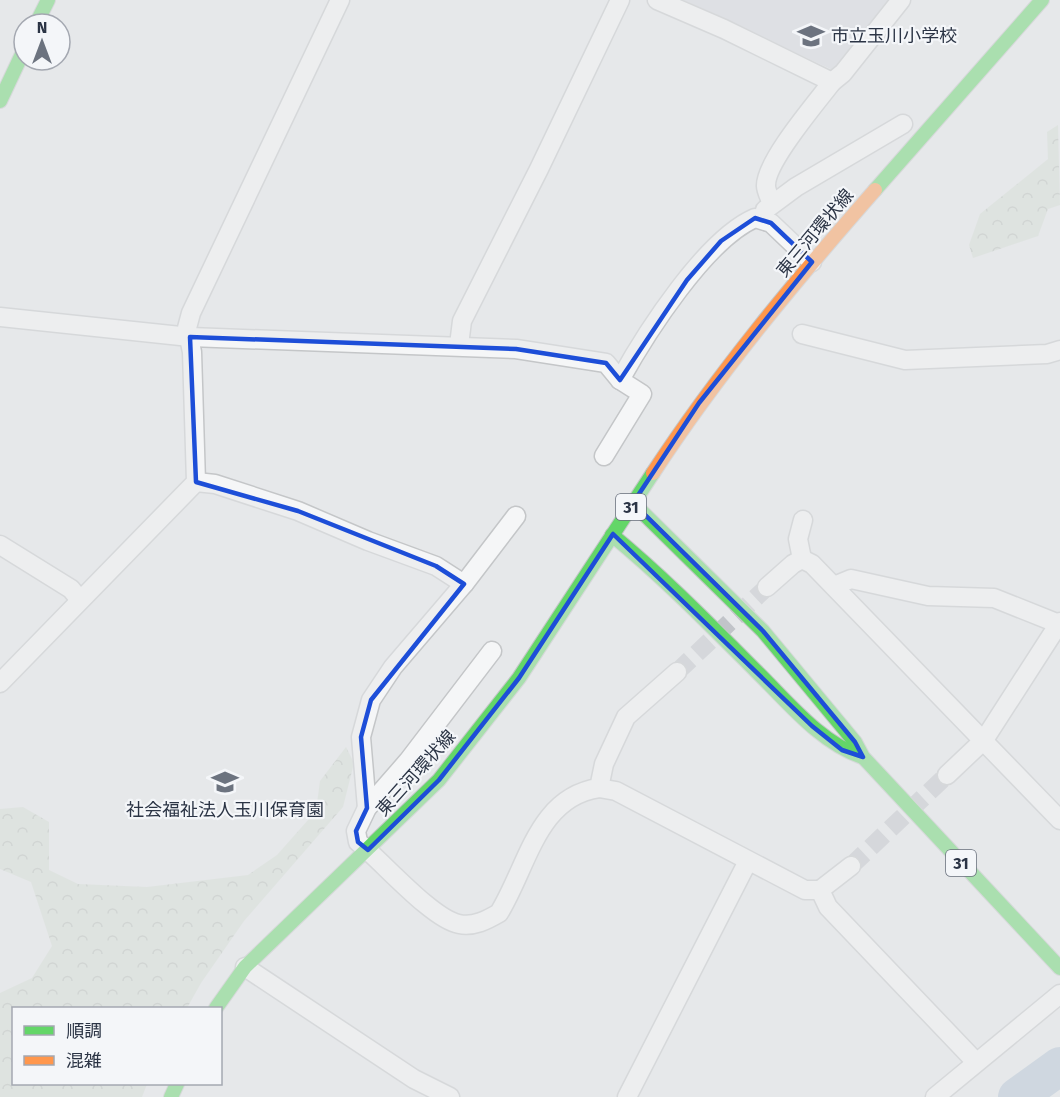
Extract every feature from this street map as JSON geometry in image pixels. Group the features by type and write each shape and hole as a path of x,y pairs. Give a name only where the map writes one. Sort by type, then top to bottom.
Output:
{"main road":[{"name":"東三河環状線","path":"217,1007 245,967 439,780 519,678 699,403 812,262 1042,0"},
{"path":"0,101 14,72"},
{"name":"31","path":"633,503 763,631 855,742 863,758 1060,968"},
{"name":"31","path":"612,535 649,565 812,726 842,750 863,758"}],"street":[{"path":"0,684 196,482 188,328 191,313 340,0"},
{"path":"459,345 462,321 539,169 620,0"},
{"path":"657,0 724,29 832,82"},
{"path":"772,204 766,185 771,169 796,127 902,0"},
{"path":"620,380 687,280 721,241 740,224 755,218 796,187 903,124"},
{"path":"755,218 771,223 812,262"},
{"path":"0,317 190,337 459,345 516,349 606,363 620,380 642,394 604,456"},
{"path":"802,334 905,360 1047,354 1060,350"},
{"path":"196,482 215,484 298,511 368,541 436,566 464,584"},
{"path":"367,808 361,737 371,700 393,667 464,584 516,516"},
{"path":"802,559 798,539 803,520"},
{"path":"0,545 71,589 80,600"},
{"path":"802,559 812,564 834,586 1060,820"},
{"path":"767,587 802,559"},
{"path":"834,586 851,579 928,596 994,598 1060,623 984,740 948,775"},
{"path":"492,651 408,761 367,808 356,831 357,842 442,916 460,924 482,923 499,913 555,808 584,790 599,788 616,791 805,890 820,890 851,866"},
{"path":"599,788 604,764 627,717 676,672"},
{"path":"627,1097 748,861"},
{"path":"820,890 828,907 975,1061"},
{"path":"245,967 414,1079 450,1097"},
{"path":"935,1097 975,1061 1060,994"}],"highlighted area":[{"path":"755,218 771,223 812,262 699,403 633,503 763,631 855,742 863,757 842,750 812,726 613,534 519,678 439,780 368,850 358,842 356,831 367,808 361,737 371,700 464,584 436,566 298,511 196,482 190,337 516,349 606,363 620,380 687,280 721,241"}],"shaded area":[{"name":"市立玉川小学校","path":"682,0 892,0 835,71"}],"green space":[{"path":"1058,125 1060,205 1048,209 1038,236 973,258 969,245 980,214 1048,159 1047,132"},
{"path":"346,747 354,763 343,807 244,921 201,983 188,1007 12,1007 12,1085 147,1085 142,1097 0,1097 0,993 32,978 52,946 31,882 0,869 0,809 23,807 49,822 49,870 78,884 147,887 248,875 277,855 316,811 320,781"}],"waterway":[{"path":"1017,1097 1060,1066"}],"tunnel":[{"path":"677,672 767,587"},
{"path":"851,866 947,775"}],"traffic: fast":[{"path":"42,12 48,0"},
{"path":"875,190 1042,0"},
{"path":"0,101 14,72"},
{"path":"217,1007 245,967 439,780 519,678 653,473"},
{"path":"633,503 763,631 855,742 863,757 1060,968"},
{"path":"612,535 686,601 805,720 832,742 862,757"},
{"path":"171,1097 177,1085"}],"traffic: slow":[{"path":"653,473 704,399 759,327 875,190"}],"place":[{"name":"市立玉川小学校","path":"811,36"},
{"name":"社会福祉法人玉川保育園","path":"225,782"}]}
